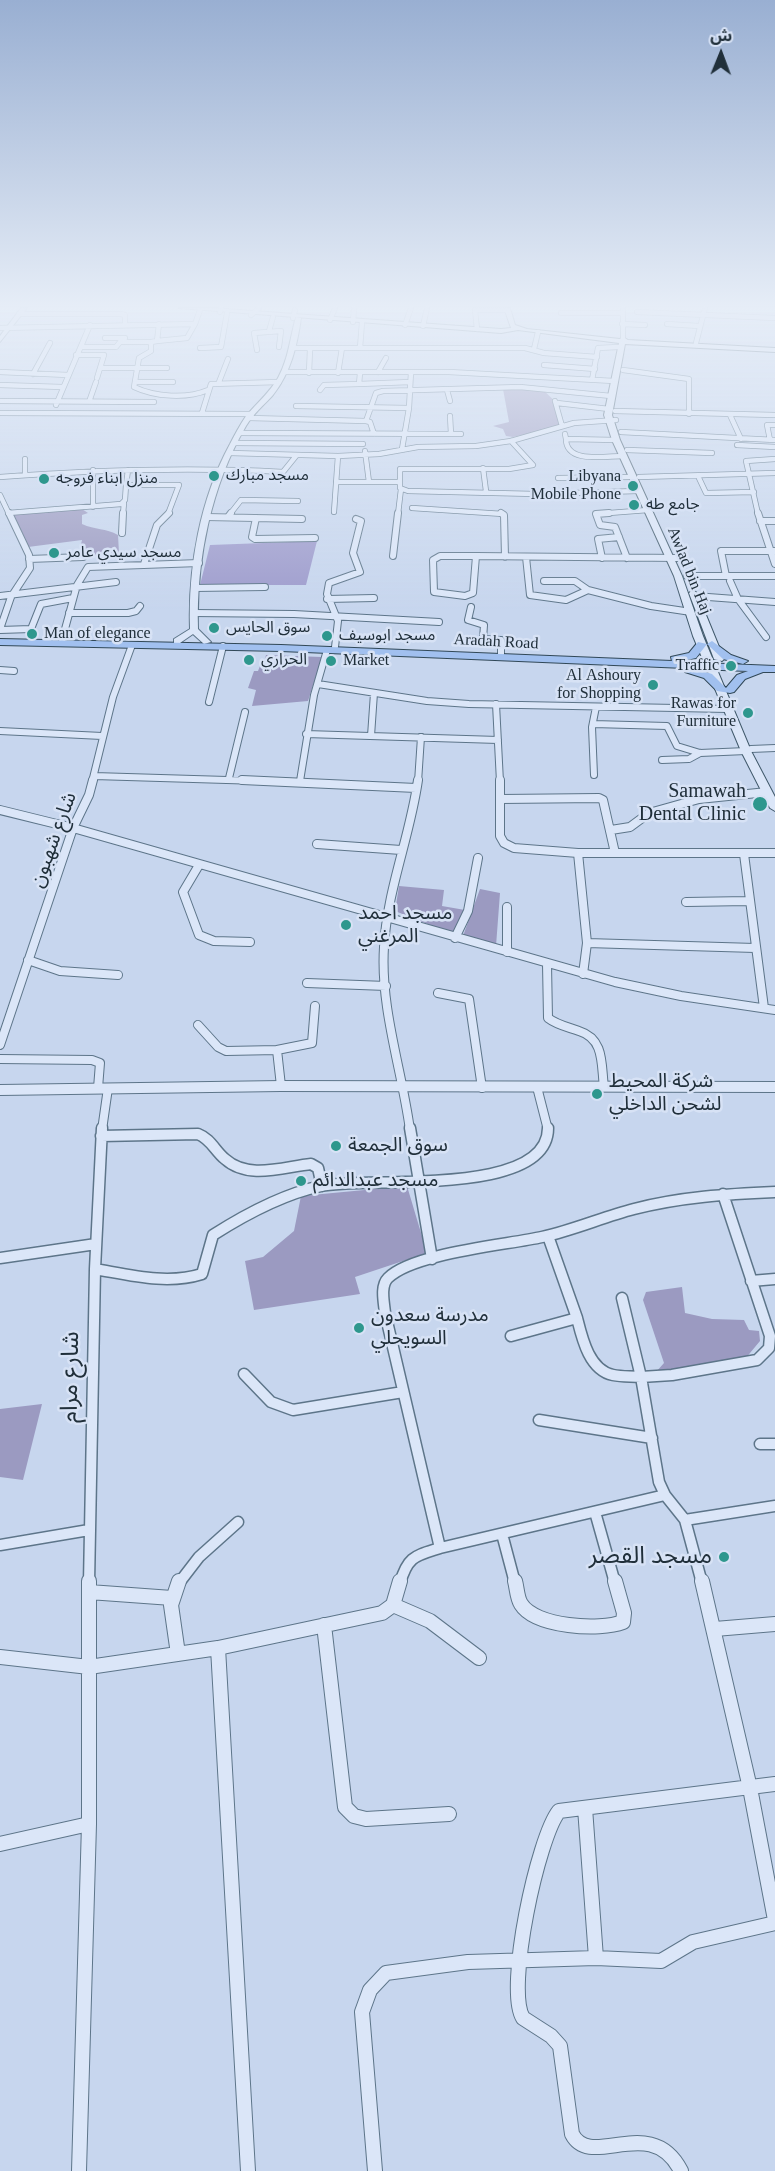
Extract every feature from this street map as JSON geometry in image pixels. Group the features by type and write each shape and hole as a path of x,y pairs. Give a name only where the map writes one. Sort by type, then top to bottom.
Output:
{"main road":[{"name":"Awlad bin Haj","path":"612,409 618,436 635,477 674,558 690,612 713,656"},
{"path":"612,415 613,409"},
{"name":"Awlad bin Haj","path":"635,477 638,491 674,558 687,576 725,690 749,750"},
{"name":"Aradah Road","path":"0,640 132,645 331,648 662,661"},
{"name":"Aradah Road","path":"0,640 207,642 662,661 713,656 770,666"},
{"path":"662,661 692,656 713,656 770,666"},
{"path":"662,661 708,676 725,690 741,677 770,666"},
{"name":"Awlad bin Haj","path":"725,690 728,709 771,793 775,808"}],"street":[{"path":"46,409 202,413 366,421 370,422 374,434"},
{"path":"207,642 194,630 193,613 207,517 224,465 234,443 257,409"},
{"path":"366,421 371,409"},
{"path":"402,449 409,409"},
{"path":"559,409 566,448 576,455 712,453"},
{"path":"584,409 612,415 775,415"},
{"path":"689,409 689,414"},
{"path":"1,415 54,410"},
{"path":"230,453 338,456 366,455 402,449 476,446 511,441 612,415"},
{"path":"730,415 738,438 738,447 775,447"},
{"path":"450,416 451,434"},
{"path":"561,417 594,420"},
{"path":"566,439 618,436 772,440 767,425 775,425"},
{"path":"239,433 461,434"},
{"path":"286,455 289,434"},
{"path":"317,456 322,434"},
{"path":"362,434 369,482"},
{"path":"400,469 533,465 511,441"},
{"path":"234,443 363,444"},
{"path":"391,452 400,469 401,489 393,556"},
{"path":"0,477 93,470 207,469 224,465 283,472 296,456"},
{"path":"334,512 338,456"},
{"path":"25,459 25,475"},
{"path":"775,459 747,460 760,521 773,551 775,564"},
{"path":"483,468 486,491"},
{"path":"144,564 155,530 170,512 186,469"},
{"path":"93,470 93,507"},
{"path":"122,533 128,470"},
{"path":"558,478 775,473"},
{"path":"698,476 706,493 754,492"},
{"path":"336,482 399,482"},
{"path":"126,485 180,485"},
{"path":"401,489 536,494 638,491"},
{"path":"0,495 29,559 30,567 11,597 0,630 31,628 40,604 73,598"},
{"path":"228,517 241,500 298,501"},
{"path":"0,512 93,507 124,502"},
{"path":"412,508 502,513 504,515 506,557"},
{"path":"627,558 615,526 600,525 596,513 648,510"},
{"path":"207,517 302,519"},
{"path":"256,518 252,537 255,539 315,538"},
{"path":"300,781 306,734 338,617 327,599 329,583 357,575 360,572 353,553 355,537 361,521 356,519"},
{"path":"760,521 775,521"},
{"path":"602,558 598,539 620,537"},
{"path":"766,637 738,599 728,578 721,551 773,551"},
{"path":"476,556 473,593 465,596 434,592 435,558 476,556 674,558"},
{"path":"29,559 83,557"},
{"path":"526,557 530,595 566,600 588,590"},
{"path":"62,640 77,585 90,566 199,563"},
{"path":"687,576 728,578 775,576"},
{"path":"544,581 577,582 588,590 651,606 690,612"},
{"path":"0,596 11,597 77,585 93,586 116,582"},
{"path":"195,588 265,587"},
{"path":"695,596 775,602"},
{"path":"327,599 374,598"},
{"path":"69,613 128,612 136,611 140,606"},
{"path":"471,607 468,620 484,625 483,639 501,640 501,654"},
{"path":"193,613 439,622"},
{"path":"177,642 194,630"},
{"name":"شارع شهبون","path":"0,1045 2,1032 73,828 82,814 94,776 102,736 132,645"},
{"path":"209,702 223,646"},
{"path":"0,670 14,671"},
{"path":"318,684 427,701 596,708 728,709"},
{"path":"370,736 374,693"},
{"path":"496,704 501,799 500,836 504,843 514,848 578,853 775,853"},
{"path":"594,775 593,724 596,708"},
{"path":"230,778 245,712"},
{"path":"593,724 667,726 671,729 674,745 700,753 775,748"},
{"path":"0,731 102,736"},
{"path":"306,734 498,740"},
{"path":"421,737 422,764 416,788 414,815 401,850 387,919 384,948 386,986 404,1088 416,1182 432,1259"},
{"path":"662,760 689,759 700,753"},
{"path":"94,776 230,778 416,788"},
{"path":"611,830 630,828 649,813 699,799 771,793"},
{"path":"501,799 599,798 603,800 615,853"},
{"path":"0,810 73,828 583,974 681,996 775,1010"},
{"path":"317,844 401,850"},
{"path":"578,853 587,943 583,974"},
{"path":"744,854 748,901 764,1008"},
{"path":"455,938 468,911 478,858"},
{"path":"199,865 183,892 199,935 214,941 250,942"},
{"path":"686,902 748,901"},
{"path":"507,907 507,952"},
{"path":"587,943 755,948"},
{"path":"28,960 60,971 118,975"},
{"path":"547,964 548,1018 569,1030 590,1035 596,1041 604,1087"},
{"path":"307,983 386,986"},
{"path":"438,993 469,999 482,1088"},
{"path":"198,1025 218,1047 226,1051 277,1050 312,1043 315,1006"},
{"path":"277,1050 281,1086"},
{"name":"شارع مرام","path":"0,1059 92,1060 100,1063 103,1088 95,1269 89,1530 89,1824 79,2171"},
{"path":"0,1090 281,1086 775,1087"},
{"path":"95,1269 150,1277 194,1278 202,1274 213,1235 292,1195 322,1186 416,1182 511,1169 542,1151 548,1138 549,1128 537,1088"},
{"path":"100,1136 198,1134 207,1137 227,1161 235,1166 256,1171 311,1164 318,1168 322,1186"},
{"path":"440,1548 385,1313 383,1289 387,1279 395,1272 432,1259 548,1236 649,1205 723,1194 775,1192"},
{"path":"548,1236 577,1318 581,1336 599,1368 611,1375 641,1377 672,1375 763,1357 769,1348 770,1336 723,1194"},
{"path":"0,1258 96,1244"},
{"path":"751,1281 775,1279"},
{"path":"375,2171 362,2023 364,2002 373,1984 379,1978 394,1971 519,1960 596,1958 661,1961 693,1942 775,1921 750,1788 715,1629 685,1520 665,1495 659,1482 641,1377 622,1298"},
{"path":"511,1336 577,1318"},
{"path":"244,1374 271,1402 293,1410 403,1392"},
{"path":"539,1420 652,1438"},
{"path":"760,1444 775,1444"},
{"path":"0,1657 89,1667 218,1648 382,1612 393,1605 405,1565 413,1557 440,1548 665,1495"},
{"path":"685,1520 775,1506"},
{"path":"502,1534 521,1604 525,1610 532,1615 577,1626 615,1627 623,1622 624,1613 595,1512"},
{"path":"178,1654 172,1598 177,1585 195,1562 238,1522"},
{"path":"0,1545 89,1530"},
{"path":"89,1592 172,1598"},
{"path":"393,1605 430,1621 479,1658"},
{"path":"715,1629 775,1624"},
{"path":"324,1625 345,1807 354,1816 366,1819 449,1814"},
{"path":"218,1648 248,2171"},
{"path":"681,2171 674,2154 654,2144 586,2150 577,2145 572,2134 560,2046 553,2035 525,2022 518,2008 519,1960 524,1928 551,1821 563,1809 775,1784"},
{"path":"585,1808 596,1958"},
{"path":"0,1844 89,1824"}],"shaded area":[{"path":"507,409 558,409 562,426 513,437 506,436 503,429 493,426 509,422"},
{"path":"82,509 88,513 82,515 82,524 118,535 119,553 78,557 82,540 28,547 12,515"},
{"path":"317,541 306,585 200,585 210,545"},
{"path":"266,655 322,657 308,701 252,706 256,690 248,688 254,671 258,671 260,666 263,666"},
{"path":"399,886 444,890 442,906 465,910 453,934 395,911"},
{"path":"480,889 500,893 496,946 463,936"},
{"path":"407,1186 427,1253 355,1277 360,1294 254,1310 245,1261 263,1257 294,1231 301,1196"},
{"path":"682,1287 685,1313 712,1319 744,1320 749,1330 759,1331 760,1341 745,1359 718,1367 656,1372 664,1363 643,1300 646,1292"},
{"path":"42,1404 23,1480 0,1477 0,1409"}],"place":[{"name":"مسجد مبارك","path":"214,476"},
{"name":"منزل ابناء فروجه","path":"44,479"},
{"name":"Libyana Mobile Phone","path":"633,486"},
{"name":"جامع طه","path":"634,505"},
{"name":"مسجد سيدي عامر","path":"54,553"},
{"name":"سوق الحايس","path":"214,628"},
{"name":"Man of elegance","path":"32,634"},
{"name":"مسجد ابوسيف","path":"327,636"},
{"name":"الحراري","path":"249,660"},
{"name":"Market","path":"331,661"},
{"name":"Traffic","path":"731,666"},
{"name":"Al Ashoury for Shopping","path":"653,685"},
{"name":"Rawas for Furniture","path":"748,713"},
{"name":"Samawah Dental Clinic","path":"760,804"},
{"name":"مسجد احمد المرغني","path":"346,925"},
{"name":"شركة المحيط لشحن الداخلي","path":"597,1094"},
{"name":"سوق الجمعة","path":"336,1146"},
{"name":"مسجد عبدالدائم","path":"301,1181"},
{"name":"مدرسة سعدون السويحلي","path":"359,1328"},
{"name":"مسجد القصر","path":"724,1557"}]}
